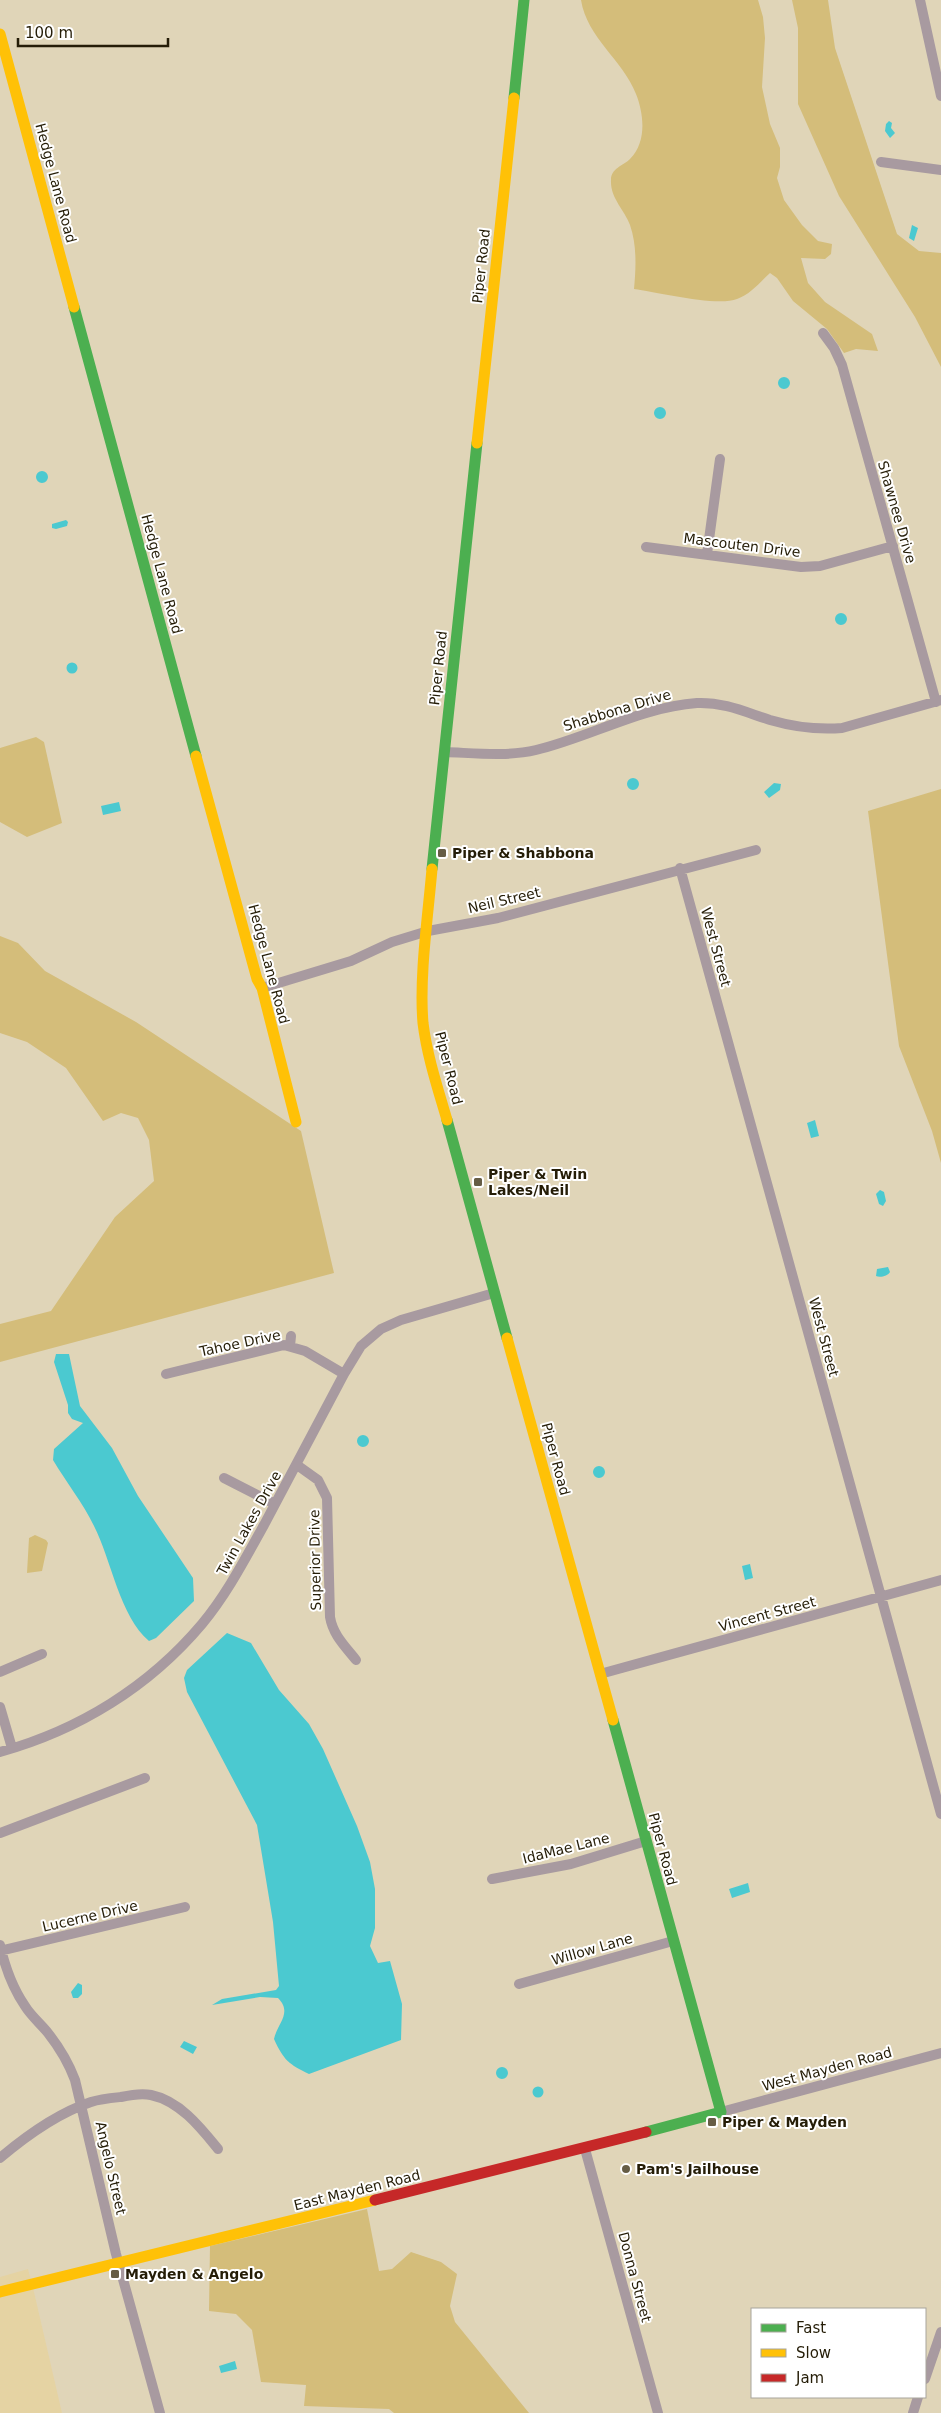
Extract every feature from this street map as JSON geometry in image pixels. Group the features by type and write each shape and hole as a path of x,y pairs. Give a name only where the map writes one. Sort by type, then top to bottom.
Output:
{"street":[{"name":"Piper Road","path":"524,0 445,752 422,1008 425,1038 494,1293 721,2112"},
{"path":"920,0 941,96"},
{"name":"Hedge Lane Road","path":"0,34 257,979 262,988 296,1122"},
{"path":"881,162 941,170"},
{"name":"Shawnee Drive","path":"823,333 842,365 892,546 939,701"},
{"path":"707,554 720,459"},
{"name":"Mascouten Drive","path":"646,547 801,567 820,566 892,546"},
{"name":"Shabbona Drive","path":"445,752 513,753 535,750 654,711 699,703 731,706 803,728 826,729 842,728 939,701"},
{"name":"Neil Street","path":"262,988 336,966 392,942 428,931 498,918 680,868 756,850"},
{"name":"West Street","path":"680,868 941,1814"},
{"name":"Twin Lakes Drive","path":"0,1752 62,1730 101,1710 165,1663 203,1623 229,1587 360,1346 381,1329 401,1320 494,1293"},
{"name":"Tahoe Drive","path":"166,1374 290,1341 344,1374"},
{"name":"Superior Drive","path":"297,1464 318,1480 327,1498 330,1617 332,1627 338,1637 356,1660"},
{"path":"224,1478 275,1504"},
{"name":"Vincent Street","path":"600,1674 941,1580"},
{"path":"0,1672 42,1654"},
{"path":"0,1707 12,1748"},
{"path":"0,1833 145,1778"},
{"name":"IdaMae Lane","path":"492,1879 571,1864 646,1841"},
{"name":"Lucerne Drive","path":"0,1949 186,1907"},
{"name":"Willow Lane","path":"519,1984 673,1941"},
{"name":"Angelo Street","path":"0,1949 8,1976 16,1992 25,2007 48,2034 71,2070 82,2105 119,2263 160,2413"},
{"name":"West Mayden Road","path":"721,2112 941,2052"},
{"path":"0,2158 15,2145 47,2124 82,2105 133,2094 151,2095 169,2102 184,2112 218,2149"},
{"name":"East Mayden Road","path":"0,2292 585,2149 721,2112"},
{"name":"Donna Street","path":"585,2149 658,2413"},
{"path":"926,2376 941,2332"},
{"path":"913,2413 918,2398"}],"shaded area":[{"path":"581,0 758,0 763,17 765,38 762,87 770,124 780,148 780,167 777,178 784,200 802,225 818,241 832,244 831,254 825,259 801,258 808,283 825,302 872,334 878,351 856,349 844,353 827,329 793,301 777,278 770,273 747,294 728,301 702,300 634,289 634,240 630,225 613,192 611,180 613,173 630,159 639,144 642,128 641,110 636,94 623,70 590,26"},
{"path":"792,0 828,0 835,48 897,234 919,251 941,253 941,367 915,317 839,196 798,104 798,28"},
{"path":"36,737 44,742 62,823 27,837 0,822 0,748"},
{"path":"941,789 941,1163 932,1131 899,1046 868,811"},
{"path":"0,936 18,943 45,971 136,1022 301,1131 334,1273 0,1362 0,1324 51,1311 115,1217 154,1181 149,1140 138,1118 121,1113 103,1121 66,1068 27,1042 0,1033"},
{"path":"35,1535 46,1540 48,1543 42,1571 27,1573 29,1538"},
{"path":"367,2209 379,2271 392,2269 411,2252 441,2262 457,2274 450,2306 455,2322 529,2413 394,2413 389,2409 304,2406 306,2385 261,2382 252,2330 236,2314 209,2311 210,2246"},
{"path":"28,2269 62,2413 0,2413 0,2277"}],"water":[{"path":"889,121 892,123 891,128 895,133 890,138 885,131 886,124"},
{"path":"912,225 918,228 914,241 909,238"},
{"path":"786,377 789,378 789,388 782,389 779,388 778,381 779,378"},
{"path":"662,407 665,408 665,418 658,419 655,418 654,411 655,408"},
{"path":"42,471 48,477 42,483 36,477"},
{"path":"66,520 68,522 67,526 56,529 52,528 52,524"},
{"path":"839,613 843,613 847,619 843,625 839,625 835,621 835,617"},
{"path":"70,663 74,663 77,668 76,672 70,673 67,670 67,666"},
{"path":"631,778 635,778 639,784 635,790 631,790 627,786 627,782"},
{"path":"774,783 781,784 780,790 769,798 764,792"},
{"path":"119,802 121,811 103,815 101,806"},
{"path":"815,1120 819,1136 811,1138 807,1123"},
{"path":"880,1190 884,1192 886,1201 883,1206 879,1204 876,1194"},
{"path":"888,1267 890,1272 888,1275 876,1276 877,1269"},
{"path":"56,1354 69,1354 80,1406 112,1448 138,1496 193,1578 194,1601 156,1638 149,1641 139,1631 123,1603 90,1517 53,1460 54,1449 83,1423 72,1419 68,1413 68,1405 54,1362"},
{"path":"363,1435 369,1441 363,1447 357,1441"},
{"path":"597,1466 601,1466 605,1472 601,1478 597,1478 593,1474 593,1470"},
{"path":"750,1564 753,1578 745,1580 742,1566"},
{"path":"227,1633 251,1643 279,1690 309,1724 323,1749 357,1826 370,1862 375,1889 375,1928 370,1946 378,1963 390,1961 402,2004 401,2040 309,2074 288,2061 274,2039 284,2014 282,2003 278,1998 260,1997 212,2005 222,1999 276,1990 279,1986 273,1922 257,1825 187,1692 184,1678 187,1670"},
{"path":"748,1883 750,1892 732,1898 729,1889"},
{"path":"78,1983 82,1985 82,1994 78,1998 73,1998 71,1992"},
{"path":"184,2041 197,2047 193,2054 180,2047"},
{"path":"500,2067 504,2067 508,2073 504,2079 500,2079 496,2075 496,2071"},
{"path":"538,2086 544,2092 538,2098 532,2092"},
{"path":"235,2361 237,2369 221,2373 219,2366"}],"traffic: fast":[{"path":"514,98 524,0"},
{"path":"74,307 196,756"},
{"path":"432,869 477,443"},
{"path":"447,1120 507,1338"},
{"path":"613,1720 721,2112 646,2132"}],"traffic: slow":[{"path":"0,34 74,307"},
{"path":"477,443 514,98"},
{"path":"196,756 257,979 262,988 296,1122"},
{"path":"432,869 423,966 423,1023 430,1060 447,1120"},
{"path":"507,1338 613,1720"},
{"path":"0,2292 375,2200"}],"traffic: jam":[{"path":"375,2200 646,2132"}],"place":[{"name":"Piper & Shabbona","path":"442,853"},
{"name":"Piper & Twin Lakes/Neil","path":"478,1182"},
{"name":"Piper & Mayden","path":"712,2122"},
{"name":"Pam's Jailhouse","path":"626,2169"},
{"name":"Mayden & Angelo","path":"115,2274"}]}
